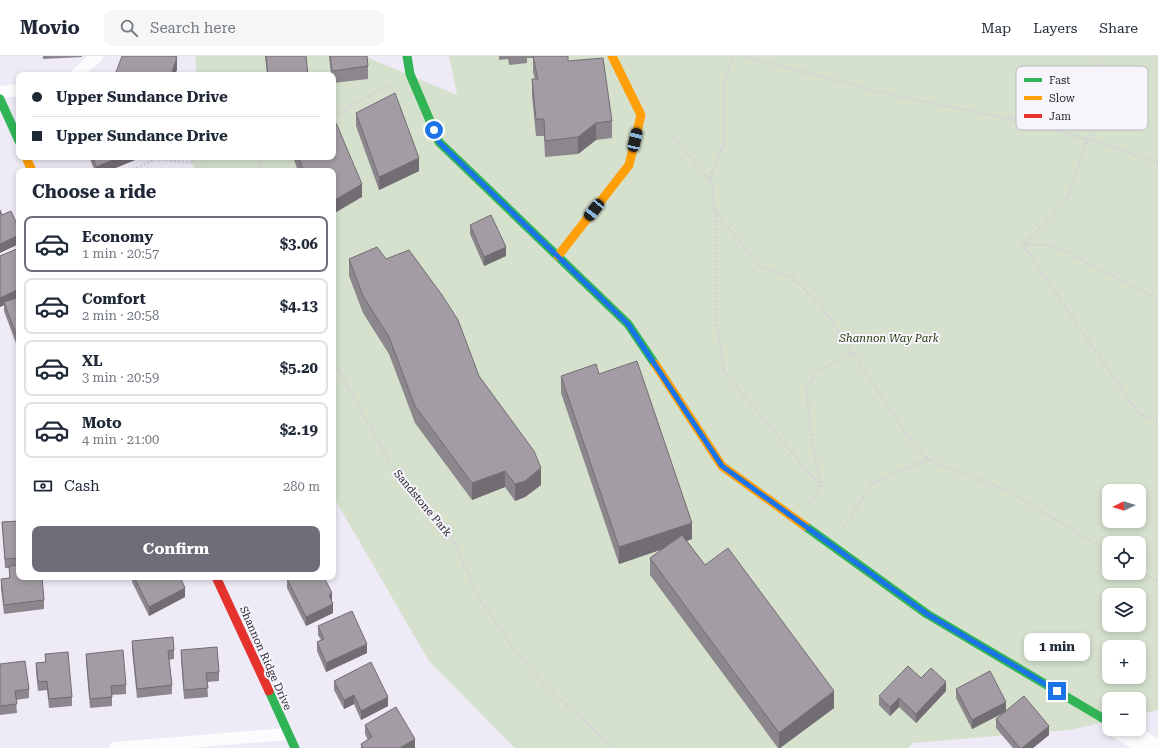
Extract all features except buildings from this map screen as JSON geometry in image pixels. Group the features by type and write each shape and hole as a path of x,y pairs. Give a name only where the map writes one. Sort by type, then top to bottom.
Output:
{"street":[{"path":"406,56 413,83 439,142 628,324 722,466 927,614 1102,718"},
{"path":"558,256 630,165 641,115 612,56"},
{"path":"0,99 16,134"},
{"name":"Shannon Ridge Drive","path":"217,580 295,748"},
{"path":"1133,736 1153,748"}],"lane":[{"path":"79,72 97,56"},
{"path":"0,92 16,90"},
{"path":"116,748 288,734"}],"path":[{"path":"732,56 724,83 724,145 711,174 715,211 715,312 724,372 821,487"},
{"path":"743,56 884,93 1016,120"},
{"path":"762,56 762,61"},
{"path":"1092,56 1100,60 1101,66"},
{"path":"336,114 388,84 413,83"},
{"path":"1054,130 1088,139 1158,163"},
{"path":"1023,245 1068,198 1092,130"},
{"path":"671,134 712,183"},
{"path":"136,168 154,160"},
{"path":"166,160 196,163 200,168"},
{"path":"715,211 759,265 793,278 823,308 854,352 912,443 928,459 954,471 1005,489 1102,548"},
{"path":"1023,245 1053,245 1158,299"},
{"path":"1023,245 1137,412 1158,422"},
{"path":"797,520 821,487 810,436 806,386 818,371 854,352"},
{"name":"Sandstone Park","path":"336,365 396,472 452,534 478,596 515,651 543,683 612,748"},
{"path":"832,546 873,483 928,459"},
{"path":"1146,574 1158,582"}],"green space":[{"name":"Shannon Way Park","path":"195,56 364,56 457,95 449,56 1158,56 1158,710 1146,713 1146,692 1102,692 1102,723 1070,730 913,743 908,748 515,748 429,661 336,501 336,168 194,168 190,160 336,160 336,72 197,72"}],"traffic: fast":[{"path":"407,56 410,74 439,142 628,324 655,364"},
{"path":"0,99 16,134"},
{"path":"805,526 927,614 1102,718"},
{"path":"269,691 295,748"}],"traffic: slow":[{"path":"558,256 629,165 641,115 612,56"},
{"path":"27,160 31,168"},
{"path":"655,364 722,466 805,526"}],"traffic: jam":[{"path":"217,580 269,691"}],"route":[{"path":"434,130 439,142 628,324 722,466 927,614 1057,691"}]}
